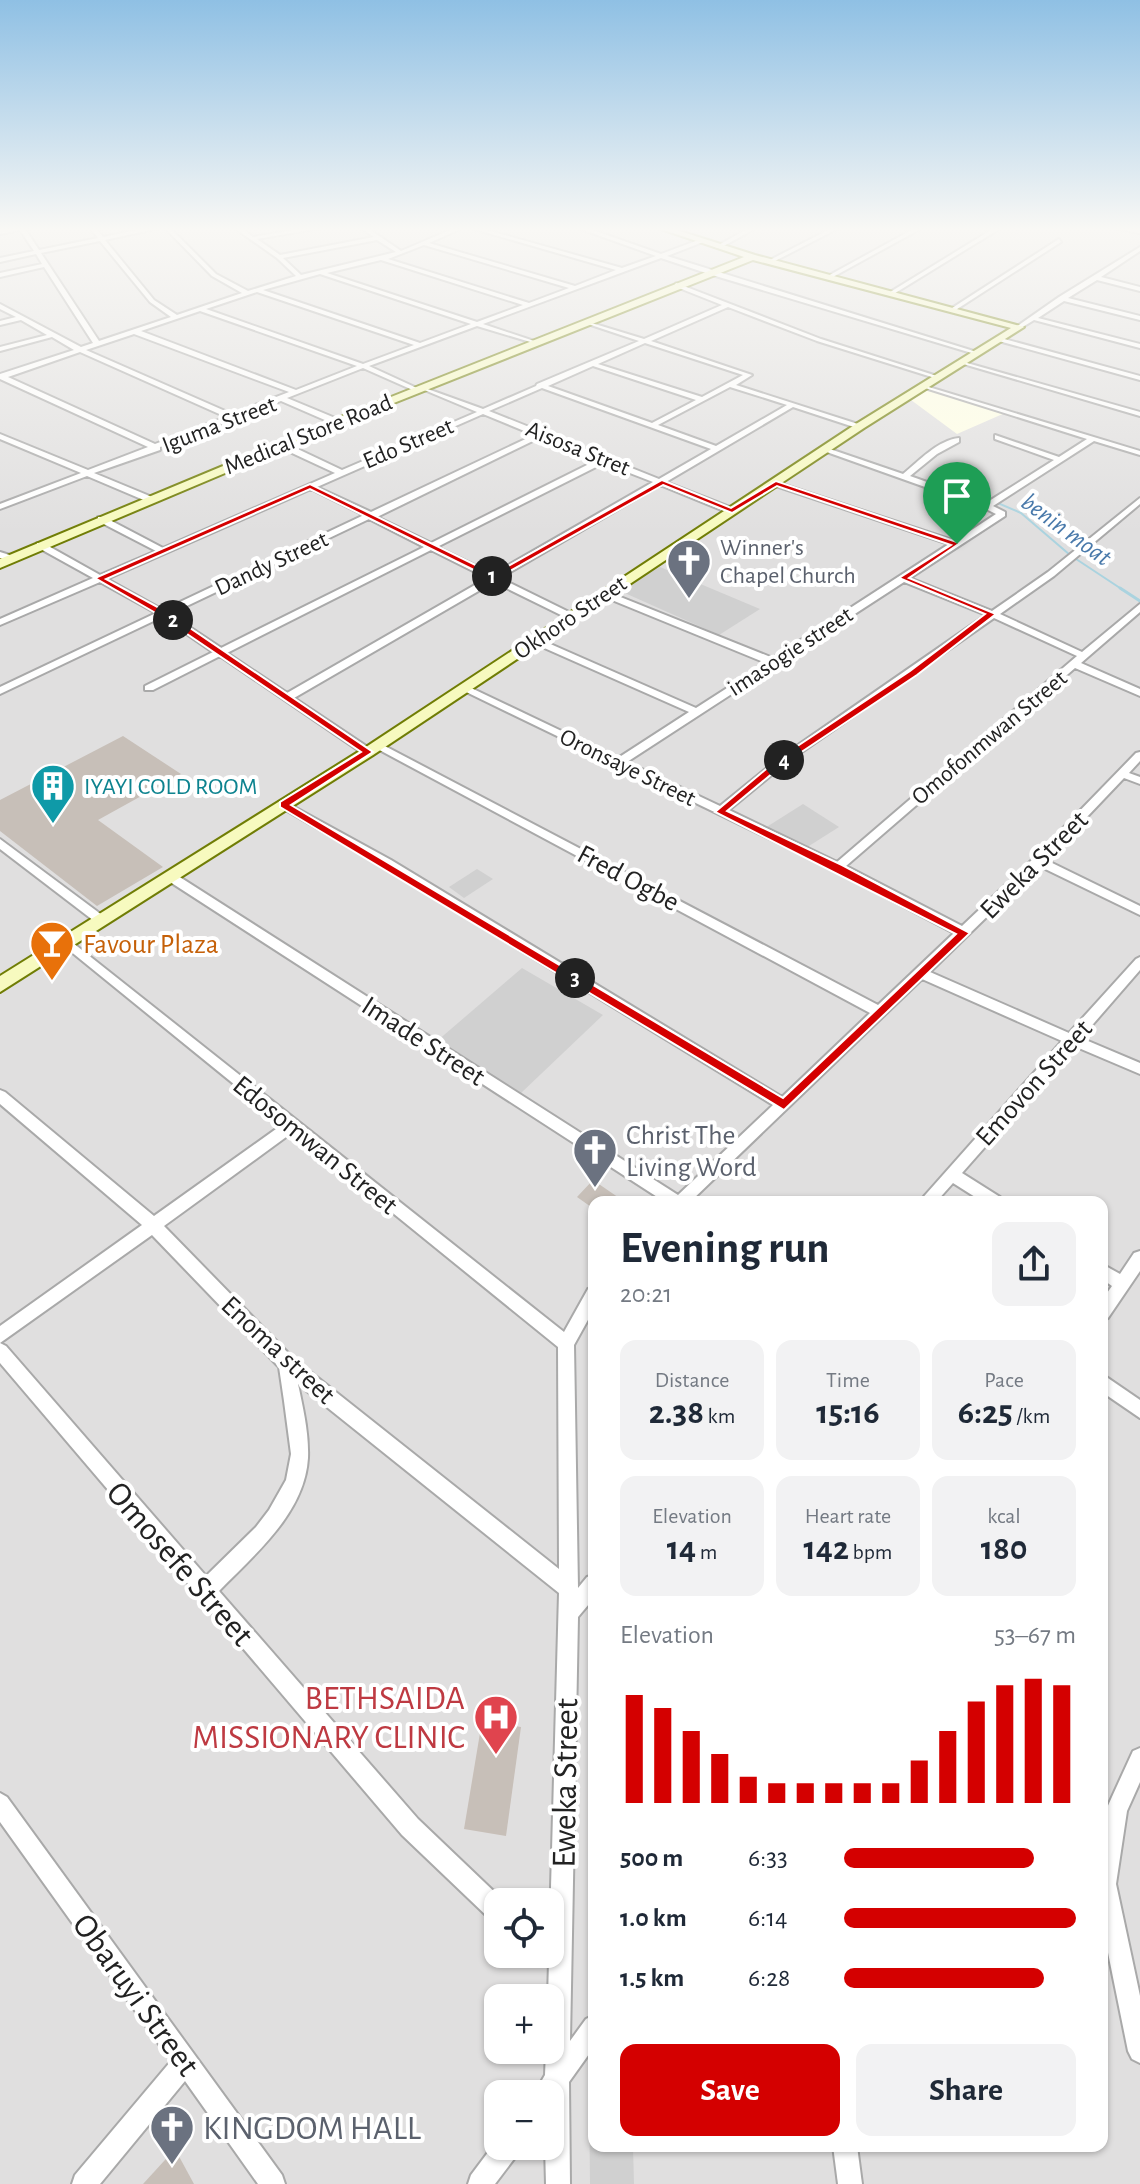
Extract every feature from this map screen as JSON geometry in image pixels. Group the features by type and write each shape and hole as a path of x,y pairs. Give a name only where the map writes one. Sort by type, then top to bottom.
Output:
{"street":[{"path":"42,329 82,351 235,418"},
{"path":"87,329 98,345"},
{"path":"1,377 145,329"},
{"name":"Aisosa Stret","path":"256,329 484,410 732,511"},
{"path":"373,329 421,345"},
{"name":"Iguma Street","path":"0,507 466,329"},
{"path":"490,329 535,343"},
{"name":"Medical Store Road","path":"0,564 149,499 570,329"},
{"path":"607,329 745,372 748,378 651,426"},
{"name":"Edo Street","path":"0,622 670,329"},
{"path":"797,329 937,377"},
{"path":"897,329 977,353"},
{"name":"Okhoro Street","path":"0,985 373,749 860,426 1015,329"},
{"path":"1074,329 1140,346"},
{"path":"136,332 298,393"},
{"path":"0,349 53,335"},
{"path":"997,339 1140,378"},
{"path":"962,362 1140,414"},
{"path":"590,363 704,400"},
{"path":"1,377 157,448"},
{"path":"539,385 718,449"},
{"path":"733,386 860,426"},
{"path":"924,386 1140,453"},
{"path":"283,399 337,422"},
{"path":"288,697 794,404"},
{"name":"Dandy Street","path":"0,691 542,434"},
{"path":"0,436 149,499"},
{"path":"998,437 1060,460"},
{"path":"827,449 987,506 1094,438"},
{"path":"904,477 934,452 956,440"},
{"path":"282,445 340,472"},
{"path":"149,688 605,459"},
{"path":"776,483 957,544"},
{"path":"310,486 570,616"},
{"path":"0,497 13,502"},
{"path":"720,812 782,761 914,673 991,614 1051,574 1140,500"},
{"name":"imasogie street","path":"618,763 1002,514 987,506"},
{"path":"101,519 163,551"},
{"name":"Fred Ogbe","path":"40,545 162,613 219,653 373,749 878,1011"},
{"path":"0,555 13,559"},
{"path":"903,578 1084,656"},
{"path":"605,594 773,662"},
{"name":"Omofonmwan Street","path":"838,867 1140,607"},
{"path":"536,641 697,712"},
{"path":"1074,664 1140,693"},
{"name":"Oronsaye Street","path":"463,688 838,867 964,933"},
{"name":"Eweka Street","path":"685,1196 964,933 1140,755"},
{"path":"1123,774 1140,781"},
{"path":"283,805 784,1105"},
{"path":"0,843 102,921"},
{"path":"1038,861 1140,911"},
{"name":"Imade Street","path":"171,877 669,1196"},
{"name":"Edosomwan Street","path":"68,943 566,1344"},
{"name":"Emovon Street","path":"932,1196 1140,962"},
{"path":"920,973 1140,1069"},
{"name":"Enoma street","path":"0,1096 154,1226 287,1364 569,1589"},
{"path":"0,1336 292,1125"},
{"path":"952,1174 986,1196"},
{"path":"1108,1305 1140,1258"},
{"path":"1108,1275 1123,1284"},
{"name":"Eweka Street","path":"555,1888 569,1589 566,1344 588,1305"},
{"name":"Omosefe Street","path":"0,1351 410,1827 484,1898"},
{"path":"205,1591 266,1527 296,1475 299,1445 287,1364"},
{"path":"1108,1386 1140,1410"},
{"path":"568,1614 588,1591"},
{"path":"1108,1866 1117,1810 1140,1758"},
{"name":"Obaruyi Street","path":"0,1804 273,2184"},
{"path":"1108,1898 1140,2051"},
{"name":"Eweka Street","path":"551,2080 552,1968"},
{"path":"556,2080 588,2035"},
{"path":"84,2184 186,2061"},
{"path":"846,2152 850,2184"},
{"path":"480,2184 498,2160"},
{"name":"Eweka Street","path":"556,2160 558,2184"}],"shaded area":[{"path":"0,329 1140,329 1140,2184 0,2184"},
{"path":"929,389 1005,413 957,434 911,400"},
{"name":"Winner's Chapel Church","path":"660,567 760,609 719,635 618,590"},
{"path":"803,804 839,827 801,851 765,828"},
{"path":"477,869 493,879 464,898 449,887"},
{"path":"522,968 603,1015 520,1094 437,1041"},
{"path":"590,2152 633,2152 634,2184 590,2184"}],"building":[{"name":"IYAYI COLD ROOM","path":"123,736 181,774 98,820 163,867 97,906 0,831 0,800"},
{"name":"Christ The Living Word","path":"593,1180 616,1196 588,1196 588,1205 577,1197"},
{"name":"BETHSAIDA MISSIONARY CLINIC","path":"482,1721 521,1727 506,1836 464,1829"},
{"name":"KINGDOM HALL","path":"175,2149 194,2184 143,2184"}],"waterway":[{"name":"benin moat","path":"970,491 1021,513 1070,555 1123,590"},
{"name":"benin moat","path":"1120,588 1140,601"}],"place":[{"name":"Winner's Chapel Church","path":"689,600"},
{"name":"IYAYI COLD ROOM","path":"53,825"},
{"name":"Favour Plaza","path":"52,982"},
{"name":"Christ The Living Word","path":"595,1189"},
{"name":"BETHSAIDA MISSIONARY CLINIC","path":"496,1756"},
{"name":"KINGDOM HALL","path":"172,2166"}],"route":[{"path":"662,482 732,511 776,483 957,544 903,578 991,614 914,673 782,761 720,812 838,867 964,933 878,1011 784,1105 387,863 283,805 368,752 162,613 99,578 310,486 340,498 371,517 494,577 662,482"}]}
